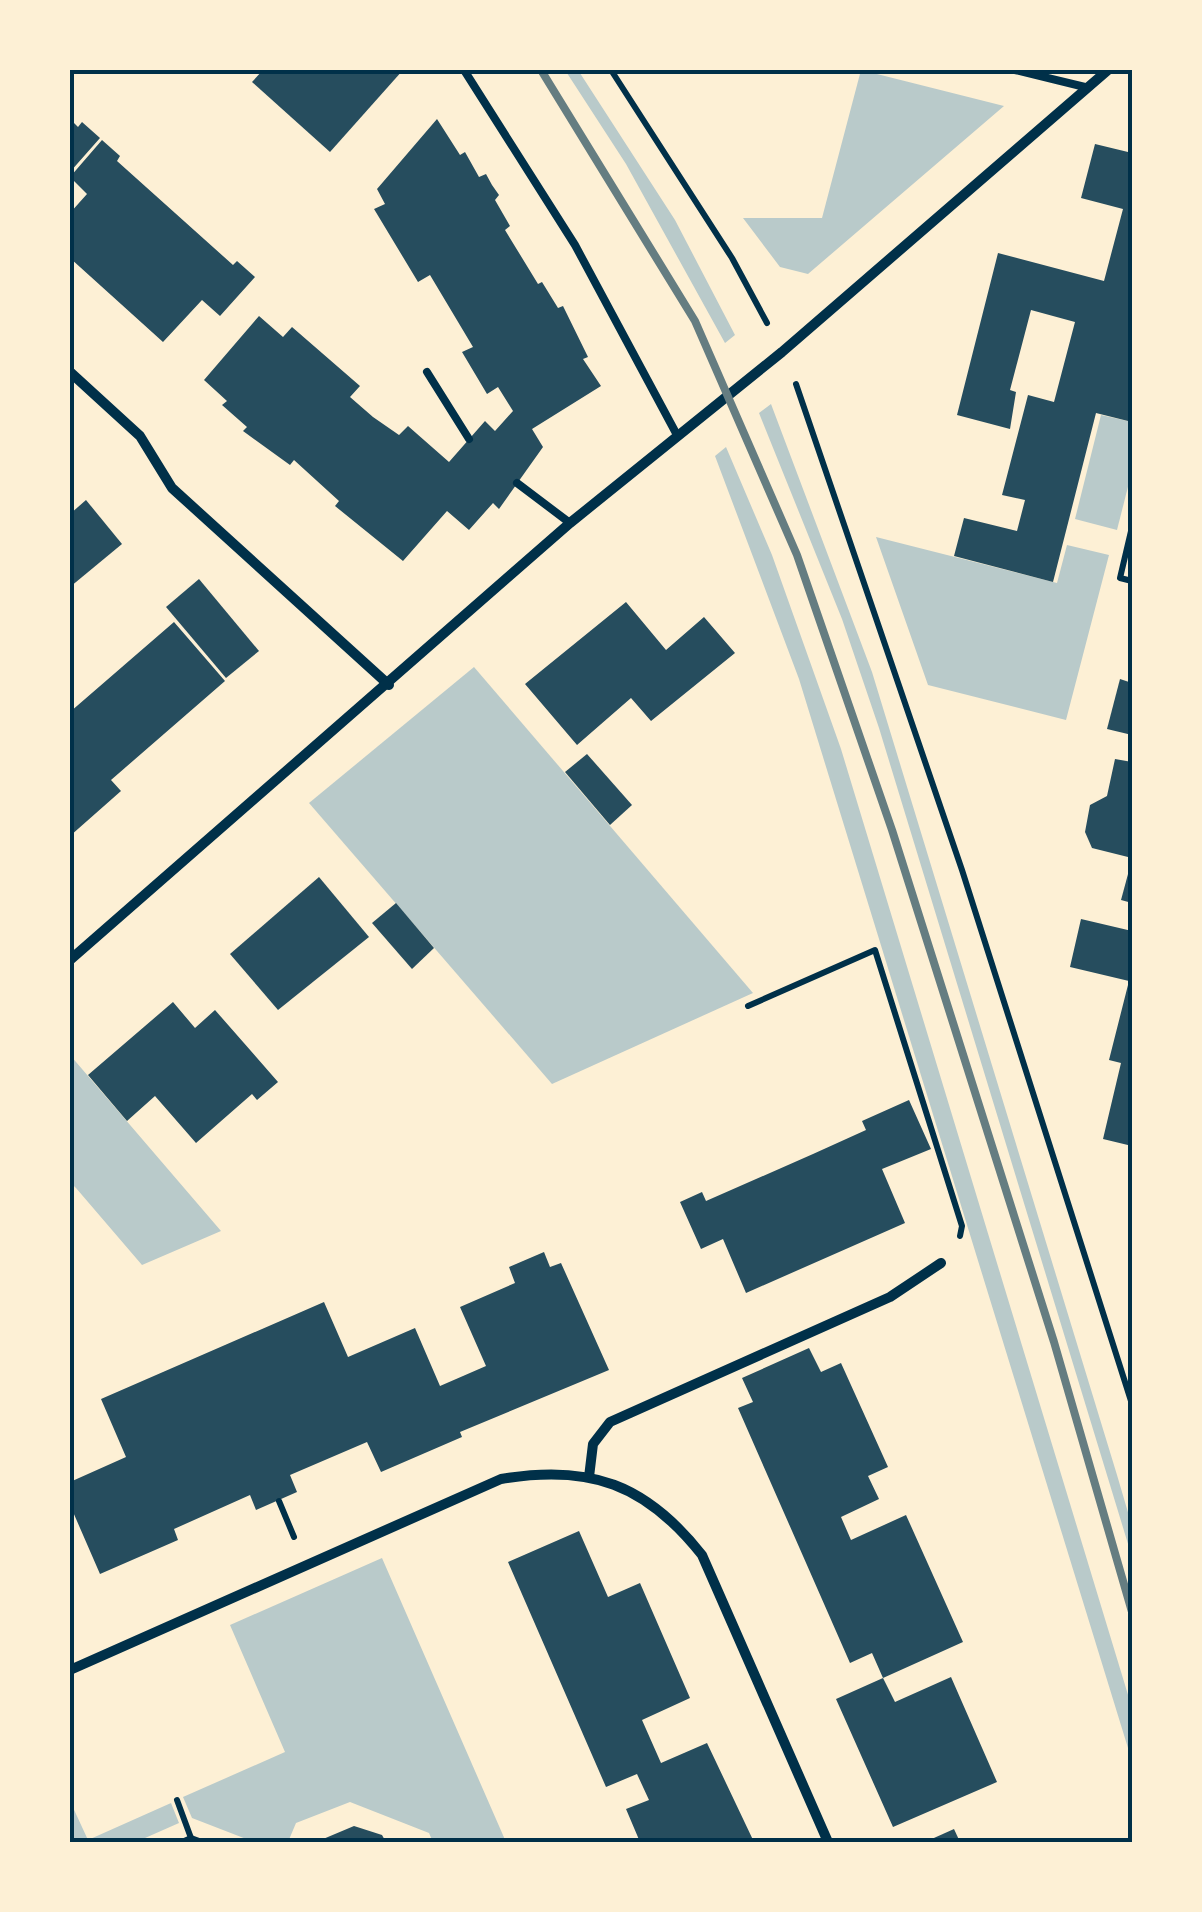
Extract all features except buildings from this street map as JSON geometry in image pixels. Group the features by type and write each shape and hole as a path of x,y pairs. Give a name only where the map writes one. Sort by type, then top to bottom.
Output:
{"street":[{"path":"70,960 570,523 782,352 1108,70"},
{"path":"70,372 140,436 172,488 389,685"},
{"path":"589,1477 592,1444 610,1422 890,1297 941,1263"},
{"path":"70,1670 500,1479 534,1474 589,1477 633,1490 652,1503 676,1522 702,1555 828,1842"}],"lane":[{"path":"464,70 575,245 678,435"},
{"path":"1015,70 1085,87"},
{"path":"427,372 469,439"},
{"path":"517,483 570,523"}],"path":[{"path":"611,70 732,258 782,352 804,404 927,764 1132,1404"},
{"path":"1132,527 1120,578 1132,581"},
{"path":"748,1006 875,950 962,1226 958,1246 941,1263"},
{"path":"176,1800 192,1838"},
{"path":"182,1842 192,1838 202,1842"}],"shaded area":[{"path":"565,70 578,70 675,220 735,335 725,343 626,164"},
{"path":"861,70 1004,106 808,274 780,267 743,218 822,218"},
{"path":"771,404 872,672 1132,1526 1132,1557 879,728 842,619 759,413"},
{"path":"1101,415 1132,422 1132,471 1117,530 1075,519"},
{"path":"726,447 772,555 841,749 1132,1708 1132,1761 799,679 715,456"},
{"path":"876,537 1057,583 1067,545 1109,555 1066,720 928,685"},
{"path":"474,667 753,993 552,1084 309,803"},
{"path":"70,1055 221,1231 142,1265 70,1182"},
{"path":"382,1558 506,1842 433,1842 429,1833 350,1802 296,1823 288,1842 254,1842 192,1818 183,1797 285,1752 230,1625"},
{"path":"70,1801 88,1840 171,1803 179,1823 136,1842 70,1842"}],"railway":[{"path":"541,70 695,321 797,555 892,830 1054,1342 1132,1612"}]}
